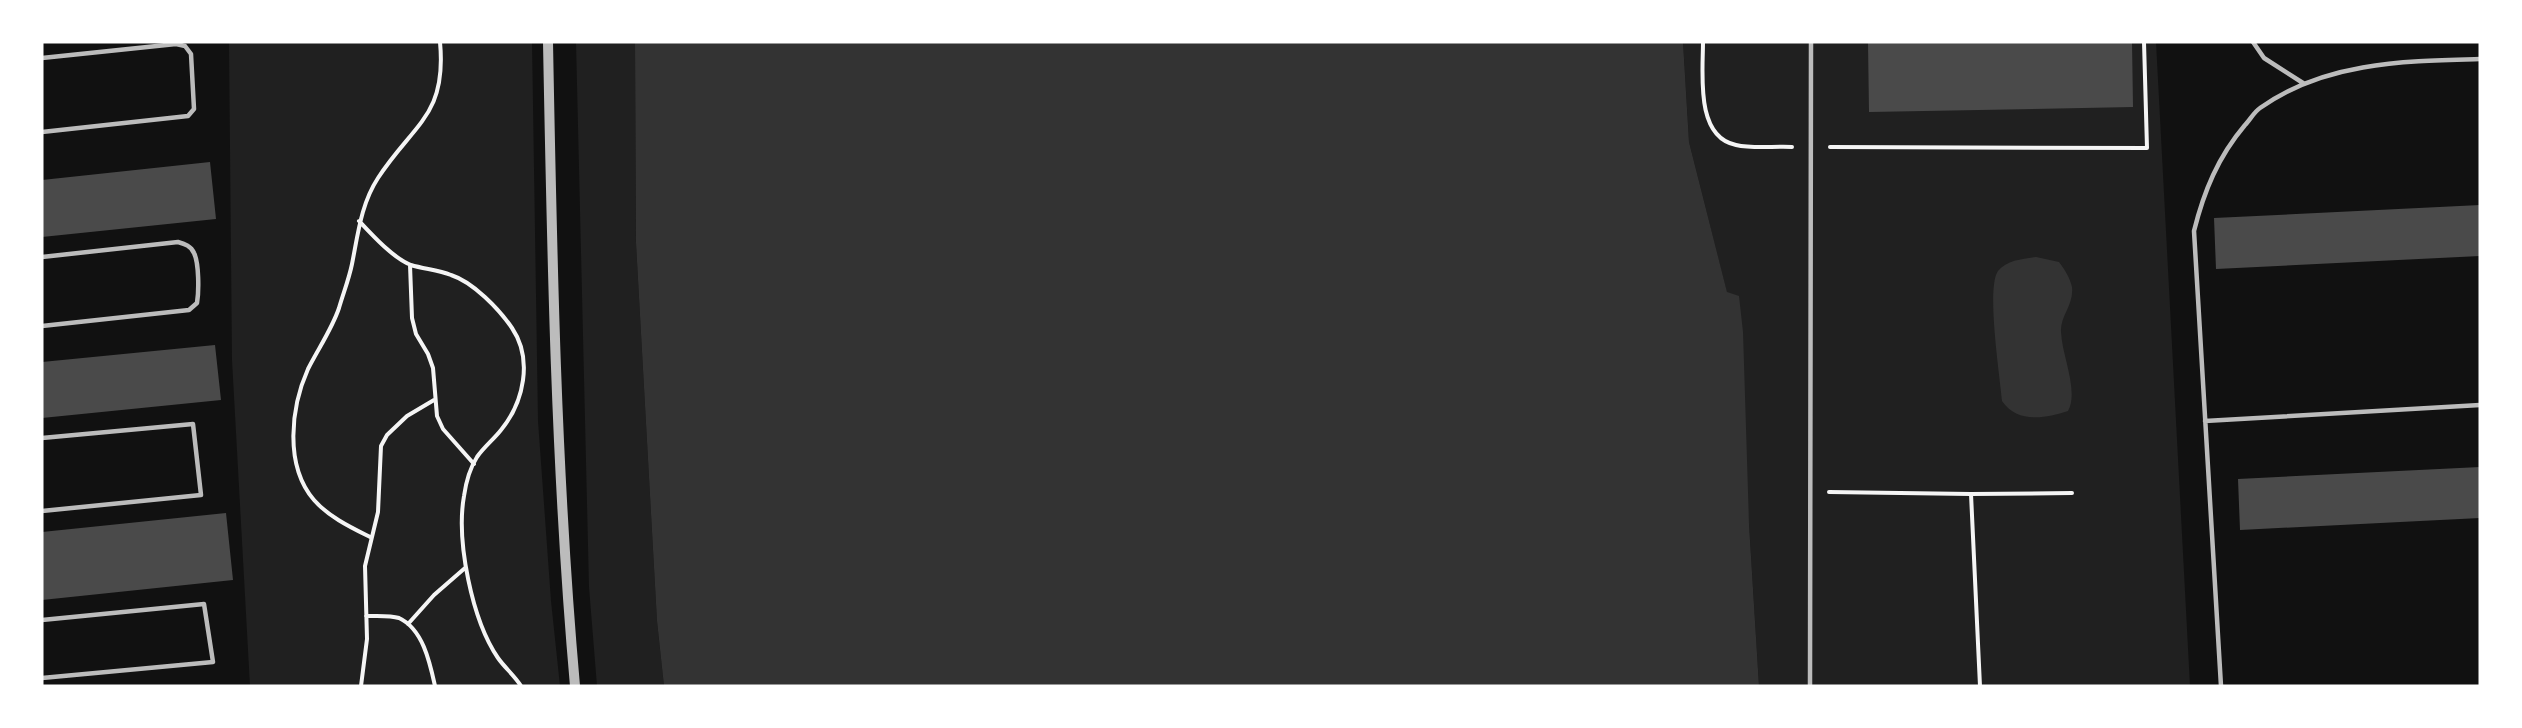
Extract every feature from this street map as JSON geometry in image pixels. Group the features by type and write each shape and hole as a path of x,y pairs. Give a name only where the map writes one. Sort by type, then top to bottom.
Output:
{"street":[{"path":"548,42 554,359 567,598 575,686"}],"lane":[{"path":"1810,686 1811,42"},
{"path":"2253,42 2264,58 2303,83"},
{"path":"42,58 176,44 185,46 190,54 194,109 188,116 42,132"},
{"path":"2221,686 2194,231 2204,194 2227,147 2258,109 2303,83 2362,66 2480,58"},
{"path":"42,256 178,242 188,244 194,252 199,293 197,303 189,310 42,326"},
{"path":"2205,421 2480,405"},
{"path":"42,438 193,424 201,495 42,511"},
{"path":"42,620 204,604 213,662 42,678"}],"path":[{"path":"370,537 337,520 314,501 305,487 295,455 293,435 300,390 338,312 351,267 359,221 366,201 378,177 430,112 440,76 440,42"},
{"path":"1703,42 1703,106 1716,136 1734,145 2146,148 2144,42"},
{"path":"359,221 380,243 410,265 454,276 487,299 514,330 520,346 525,366 515,411 474,464 468,475 463,498 465,568 489,643 498,659 521,686"},
{"path":"410,265 412,318 416,334 428,354 433,369 437,416 443,429 474,464"},
{"path":"361,686 367,639 365,566 370,537 378,512 381,446 387,435 407,416 434,400"},
{"path":"1810,492 2072,493"},
{"path":"1971,494 1980,686"},
{"path":"408,624 465,568"},
{"path":"366,616 397,617 408,624 418,636 430,664 435,686"}],"shaded area":[{"path":"229,42 532,42 538,421 551,601 560,686 250,686 232,360"},
{"path":"576,42 635,42 636,243 657,621 664,686 597,686 589,587"},
{"path":"635,42 1683,42 1689,142 1727,292 1739,296 1743,332 1749,524 1759,686 664,686 657,621 636,243"},
{"path":"1683,42 2156,42 2190,686 1759,686 1749,524 1727,293 1689,142"},
{"path":"2036,257 2059,262 2072,287 2071,299 2061,326 2071,384 2071,403 2068,411 2041,417 2015,413 2002,401 1993,313 1993,295 1998,271 2006,264"}],"building":[{"path":"1868,42 2132,42 2133,107 1869,112"},
{"path":"210,162 216,219 42,237 42,180"},
{"path":"2480,205 2480,256 2216,269 2214,218"},
{"path":"215,345 221,400 42,418 42,362"},
{"path":"2480,467 2480,518 2240,530 2238,479"},
{"path":"226,513 233,580 42,600 42,532"}]}
